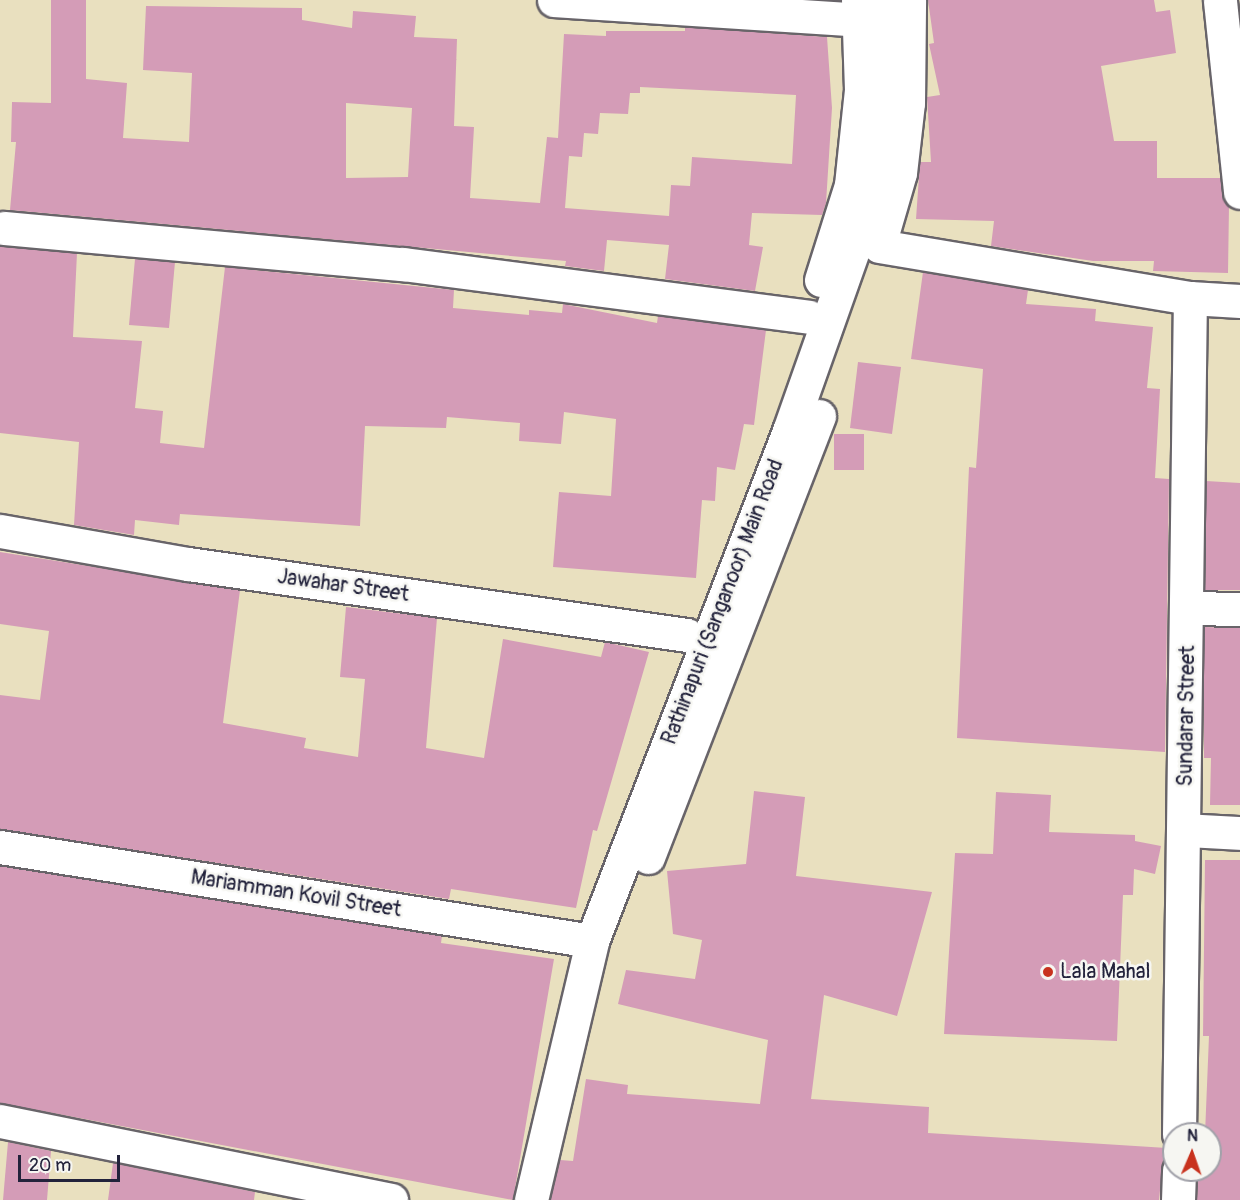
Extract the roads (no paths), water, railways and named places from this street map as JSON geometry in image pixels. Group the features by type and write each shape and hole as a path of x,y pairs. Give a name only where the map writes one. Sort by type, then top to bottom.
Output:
{"street":[{"path":"554,0 868,7 851,185 809,317 584,898 582,916 592,941 620,928 772,545 879,246 900,173 908,103 909,0"},
{"path":"1226,1 1240,192"},
{"name":"Rathinapuri (Sanganoor) Main Road","path":"531,1200 592,941 789,431 867,211 886,98 868,7"},
{"path":"4,228 403,264 809,317"},
{"path":"879,246 1190,298 1240,301"},
{"name":"Sundarar Street","path":"1179,1122 1189,608 1190,298"},
{"name":"Jawahar Street","path":"0,531 188,564 687,635"},
{"path":"1189,608 1240,609"},
{"path":"1185,830 1240,833"},
{"name":"Mariamman Kovil Street","path":"0,847 592,941"},
{"path":"0,1121 391,1200"},
{"path":"1178,1200 1179,1182"}],"place":[{"name":"Lala Mahal","path":"1048,972"}]}
